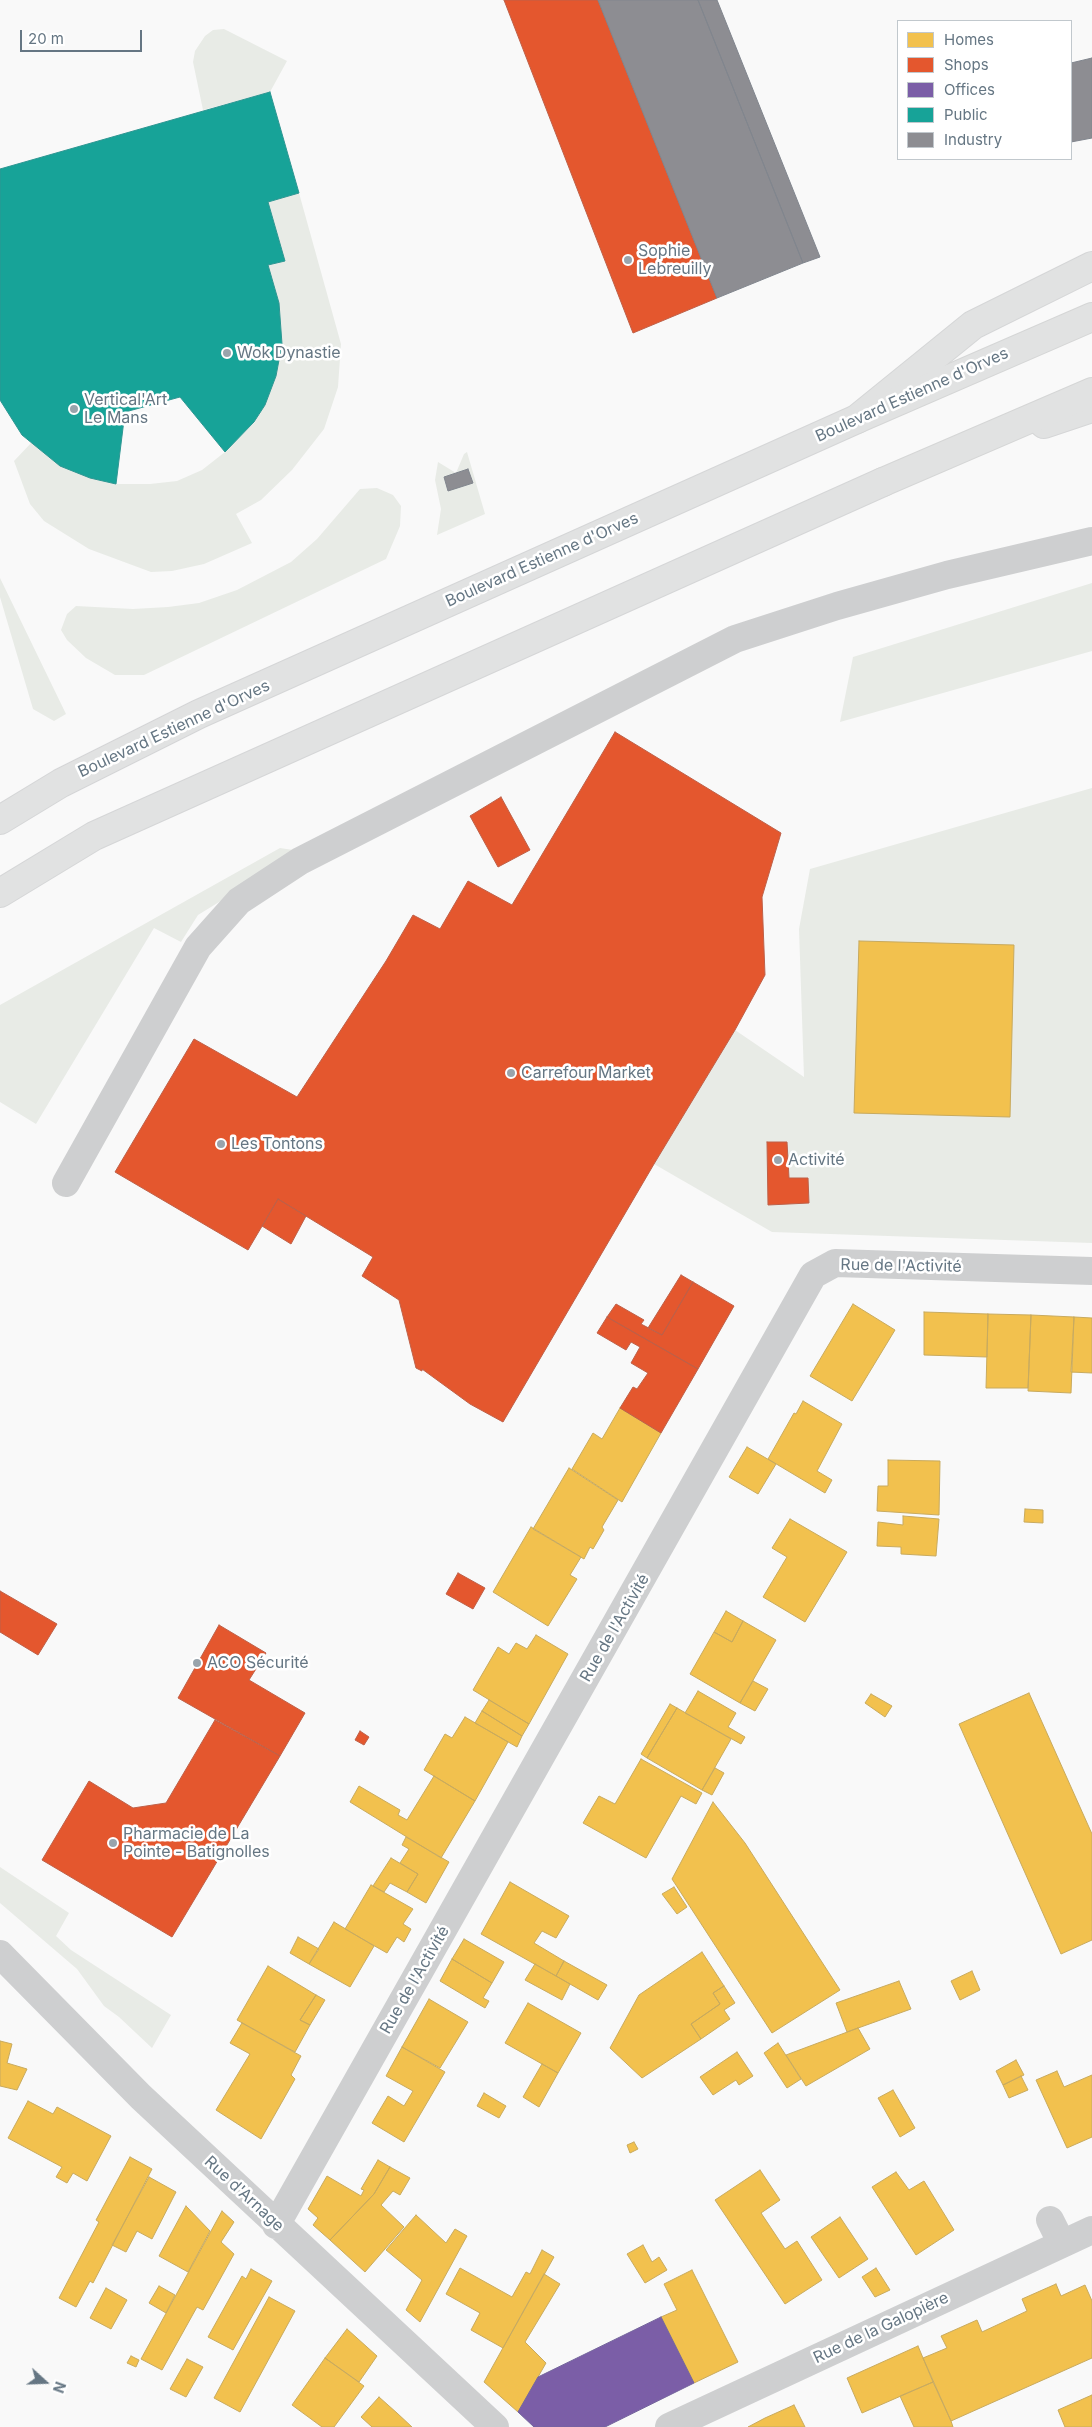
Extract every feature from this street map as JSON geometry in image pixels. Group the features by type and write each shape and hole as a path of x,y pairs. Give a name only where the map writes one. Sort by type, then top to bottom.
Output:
{"main road":[{"path":"857,419 973,325 1092,266"},
{"name":"Boulevard Estienne d'Orves","path":"0,820 61,783 199,714 857,419 1092,316"},
{"path":"0,894 94,836 883,482 1092,392"},
{"path":"960,450 1092,408"}],"street":[{"path":"66,1183 198,947 239,902 292,866 735,640 837,606 948,575 1092,541"},
{"name":"Rue de l'Activité","path":"276,2224 813,1275 835,1263 1092,1271"},
{"name":"Rue d'Arnage","path":"0,1954 141,2097 495,2427"},
{"name":"Rue de la Galopière","path":"670,2427 1056,2232 1092,2230"}],"shaded area":[{"path":"224,29 287,61 270,92 203,110 193,62 195,51 205,36 213,30"},
{"path":"299,193 341,344 338,387 324,429 292,470 261,500 236,514 252,543 204,564 172,571 151,572 89,549 44,521 30,504 14,461 32,442 90,478 116,484 150,484 177,481 202,470 225,452 255,422 265,405 276,376 282,344 279,303 268,265 285,261 268,202"},
{"path":"467,452 485,514 437,535 441,509 435,480 438,462 456,473 464,454"},
{"path":"377,488 393,495 401,506 400,526 386,559 144,675 115,675 86,658 67,640 61,630 67,614 76,606 133,609 168,607 199,603 237,590 291,562 317,539 360,489"},
{"path":"0,578 66,714 54,721 33,709 0,597"},
{"path":"1092,583 1092,651 840,722 853,657"},
{"path":"1092,788 1092,1243 772,1232 654,1164 735,1030 804,1077 799,929 810,869"},
{"path":"280,848 293,850 258,878 198,915 181,942 154,928 36,1124 0,1102 0,1005"},
{"path":"0,1867 69,1913 56,1936 71,1950 171,2015 152,2048 119,2017 104,2006 77,1969 0,1903"}],"building: Homes":[{"path":"859,941 1014,945 1010,1117 854,1113"},
{"path":"853,1304 895,1330 852,1401 810,1376"},
{"path":"924,1312 988,1314 987,1357 924,1355"},
{"path":"988,1314 1031,1315 1028,1388 986,1388"},
{"path":"1031,1315 1074,1317 1071,1393 1028,1391"},
{"path":"1074,1317 1092,1318 1092,1373 1071,1372"},
{"path":"803,1401 842,1424 817,1471 832,1480 825,1493 768,1459 794,1413 796,1414"},
{"path":"620,1408 661,1433 622,1502 572,1469 593,1433 602,1439"},
{"path":"747,1447 776,1464 758,1494 729,1477"},
{"path":"888,1460 940,1461 939,1515 877,1511 878,1486 888,1486"},
{"path":"569,1468 618,1500 602,1527 604,1530 593,1549 590,1547 584,1559 533,1529"},
{"path":"1025,1509 1043,1510 1043,1523 1024,1522"},
{"path":"903,1516 939,1519 936,1556 901,1554 901,1547 877,1546 878,1522 903,1525"},
{"path":"790,1519 847,1552 805,1622 763,1597 787,1557 772,1548"},
{"path":"531,1527 581,1557 570,1575 577,1579 548,1626 493,1592"},
{"path":"726,1611 743,1621 732,1642 714,1632"},
{"path":"743,1621 776,1640 740,1703 690,1674 714,1632 732,1642"},
{"path":"536,1635 568,1654 529,1724 473,1690 498,1647 509,1654 516,1643 527,1649"},
{"path":"753,1681 768,1689 755,1711 740,1703"},
{"path":"698,1691 736,1713 728,1727 745,1737 741,1744 685,1713"},
{"path":"1029,1693 1092,1834 1092,1940 1061,1954 959,1724"},
{"path":"871,1694 892,1706 885,1717 865,1703"},
{"path":"489,1700 529,1724 522,1736 482,1711"},
{"path":"670,1704 677,1708 647,1758 641,1754"},
{"path":"677,1708 731,1739 702,1790 647,1758"},
{"path":"482,1711 522,1736 517,1747 475,1723"},
{"path":"465,1717 508,1742 475,1801 424,1770 445,1734 452,1738"},
{"path":"641,1759 702,1793 696,1804 681,1796 646,1858 583,1823 599,1796 615,1804"},
{"path":"715,1768 724,1773 712,1795 702,1790"},
{"path":"434,1776 475,1801 441,1858 350,1802 359,1786 400,1810 398,1815 407,1820"},
{"path":"713,1802 745,1843 840,1990 772,2033 672,1879"},
{"path":"406,1837 449,1862 426,1903 407,1892 418,1874 400,1863 409,1849 402,1845"},
{"path":"391,1858 418,1874 407,1892 390,1883 384,1892 373,1886"},
{"path":"510,1882 569,1916 556,1938 542,1931 534,1943 564,1961 556,1976 481,1934"},
{"path":"371,1885 413,1909 403,1924 411,1929 404,1942 397,1937 387,1953 345,1929"},
{"path":"674,1887 687,1907 677,1914 662,1894"},
{"path":"334,1922 374,1946 350,1987 309,1964"},
{"path":"298,1937 319,1949 309,1964 290,1953"},
{"path":"464,1939 504,1962 492,1983 452,1959"},
{"path":"702,1952 724,1986 713,1993 720,2004 691,2024 701,2039 642,2078 610,2048 639,1995"},
{"path":"452,1959 492,1983 483,1998 489,2001 485,2008 440,1981"},
{"path":"564,1961 607,1985 598,2000 556,1976"},
{"path":"535,1964 570,1984 562,2000 525,1980"},
{"path":"268,1966 316,1995 300,2020 310,2025 295,2052 237,2020"},
{"path":"972,1971 980,1990 960,2000 951,1981"},
{"path":"899,1981 911,2009 847,2032 836,2003"},
{"path":"724,1986 735,2003 724,2010 730,2019 701,2039 691,2024 720,2004 713,1993"},
{"path":"316,1995 325,2000 310,2025 300,2020"},
{"path":"429,1999 468,2022 440,2068 402,2047"},
{"path":"528,2003 581,2033 558,2073 505,2043"},
{"path":"242,2023 301,2056 291,2075 295,2079 261,2139 216,2110 250,2054 230,2043"},
{"path":"858,2028 870,2049 806,2086 786,2055"},
{"path":"0,2041 12,2044 7,2063 27,2069 17,2090 0,2086"},
{"path":"778,2043 801,2079 787,2088 764,2053"},
{"path":"402,2047 445,2072 404,2142 372,2123 388,2096 404,2106 413,2091 386,2076"},
{"path":"737,2052 753,2076 739,2085 736,2080 713,2095 700,2077"},
{"path":"1016,2060 1024,2075 1003,2085 996,2071"},
{"path":"542,2064 558,2073 539,2107 523,2097"},
{"path":"1057,2071 1064,2087 1092,2075 1092,2137 1067,2148 1036,2080"},
{"path":"1021,2076 1028,2090 1009,2098 1003,2085"},
{"path":"893,2090 915,2128 900,2137 878,2098"},
{"path":"484,2093 506,2106 499,2118 477,2106"},
{"path":"28,2101 53,2114 57,2107 111,2136 87,2181 73,2173 67,2183 56,2177 62,2167 8,2138"},
{"path":"634,2142 638,2149 630,2153 627,2145"},
{"path":"130,2157 152,2169 93,2283 90,2281 76,2307 59,2298 99,2222 96,2220"},
{"path":"378,2160 390,2167 374,2194 330,2240 313,2225 318,2218 308,2209 327,2176 361,2196 364,2190 361,2189"},
{"path":"390,2167 410,2178 400,2195 393,2191 381,2205 404,2227 365,2272 330,2240 374,2194"},
{"path":"760,2170 780,2200 761,2213 785,2249 797,2241 822,2280 785,2304 715,2200"},
{"path":"896,2172 909,2190 924,2181 954,2230 916,2255 872,2187"},
{"path":"149,2177 176,2192 152,2239 137,2231 126,2252 112,2245"},
{"path":"186,2206 210,2231 188,2272 159,2256"},
{"path":"222,2211 234,2222 221,2242 234,2254 203,2310 197,2307 162,2370 141,2359"},
{"path":"416,2215 446,2243 455,2229 467,2236 420,2322 406,2310 422,2280 386,2250"},
{"path":"840,2217 868,2259 839,2278 811,2237"},
{"path":"643,2245 652,2262 659,2257 667,2270 645,2283 627,2254"},
{"path":"542,2250 554,2257 503,2348 471,2330 480,2313 446,2294 460,2268 512,2297 526,2272 530,2274"},
{"path":"876,2268 890,2290 875,2297 862,2277"},
{"path":"251,2269 272,2281 233,2350 208,2337 242,2276 246,2279"},
{"path":"692,2270 738,2362 694,2383 661,2317 677,2310 664,2284"},
{"path":"544,2274 560,2284 525,2342 546,2363 518,2412 484,2382"},
{"path":"1056,2284 1061,2296 1085,2285 1092,2301 1092,2358 951,2421 923,2358 947,2348 941,2336 977,2320 982,2332 1027,2311 1022,2299"},
{"path":"159,2286 175,2295 166,2313 149,2303"},
{"path":"106,2288 127,2300 111,2329 90,2318"},
{"path":"269,2297 295,2311 240,2412 214,2398"},
{"path":"347,2329 377,2356 359,2382 325,2358"},
{"path":"918,2346 933,2382 862,2413 847,2378"},
{"path":"131,2356 139,2360 136,2367 127,2363"},
{"path":"325,2358 364,2386 334,2427 322,2427 292,2405"},
{"path":"187,2359 203,2367 186,2397 170,2389"},
{"path":"933,2382 953,2427 914,2427 900,2396"},
{"path":"1092,2395 1092,2427 1065,2427 1058,2410"},
{"path":"379,2397 412,2427 372,2427 361,2417"},
{"path":"794,2405 805,2427 748,2427 765,2418"}],"building: Shops":[{"path":"504,0 598,0 717,298 633,333"},
{"name":"Carrefour Market","path":"615,732 781,833 762,897 765,975 735,1030 503,1422 470,1404 422,1369 422,1371 416,1368 399,1300 362,1276 373,1257 278,1199 248,1250 115,1172 194,1039 297,1097 386,961 413,915 440,929 468,881 512,905"},
{"path":"501,797 530,850 498,867 470,816"},
{"name":"Activité","path":"767,1142 787,1142 789,1178 808,1178 809,1203 768,1205"},
{"path":"278,1199 306,1216 291,1244 262,1226"},
{"path":"681,1275 693,1282 662,1335 648,1328"},
{"path":"693,1282 734,1306 698,1369 607,1317 616,1304 644,1320 641,1324 662,1335"},
{"path":"607,1317 698,1369 661,1433 620,1408 633,1387 637,1389 648,1373 631,1363 640,1347 631,1342 626,1350 597,1333"},
{"path":"458,1573 485,1588 473,1609 446,1594"},
{"path":"0,1591 57,1624 38,1655 0,1632"},
{"path":"219,1625 266,1653 249,1680 305,1713 280,1756 178,1698"},
{"path":"215,1720 280,1756 172,1937 42,1860 89,1781 133,1808 166,1803"},
{"path":"360,1731 369,1737 364,1745 355,1740"}],"building: Offices":[{"path":"661,2317 694,2383 605,2427 534,2427 518,2412 538,2377"}],"building: Public":[{"path":"270,92 299,193 268,202 285,261 268,265 279,303 282,344 276,376 265,405 254,422 225,452 180,397 125,412 116,484 90,478 60,466 22,435 0,400 0,169"}],"building: Industry":[{"path":"598,0 698,0 803,263 717,298"},
{"path":"698,0 717,0 820,257 803,263"},
{"path":"1092,58 1092,138 1072,142 1072,63"},
{"path":"468,469 473,483 448,491 444,477"}],"place":[{"name":"Sophie Lebreuilly","path":"628,260"},
{"name":"Wok Dynastie","path":"227,353"},
{"name":"Vertical'Art Le Mans","path":"74,409"},
{"name":"Carrefour Market","path":"511,1073"},
{"name":"Les Tontons","path":"221,1144"},
{"name":"Activité","path":"778,1160"},
{"name":"ACO Sécurité","path":"197,1663"},
{"name":"Pharmacie de La Pointe - Batignolles","path":"113,1843"}]}
